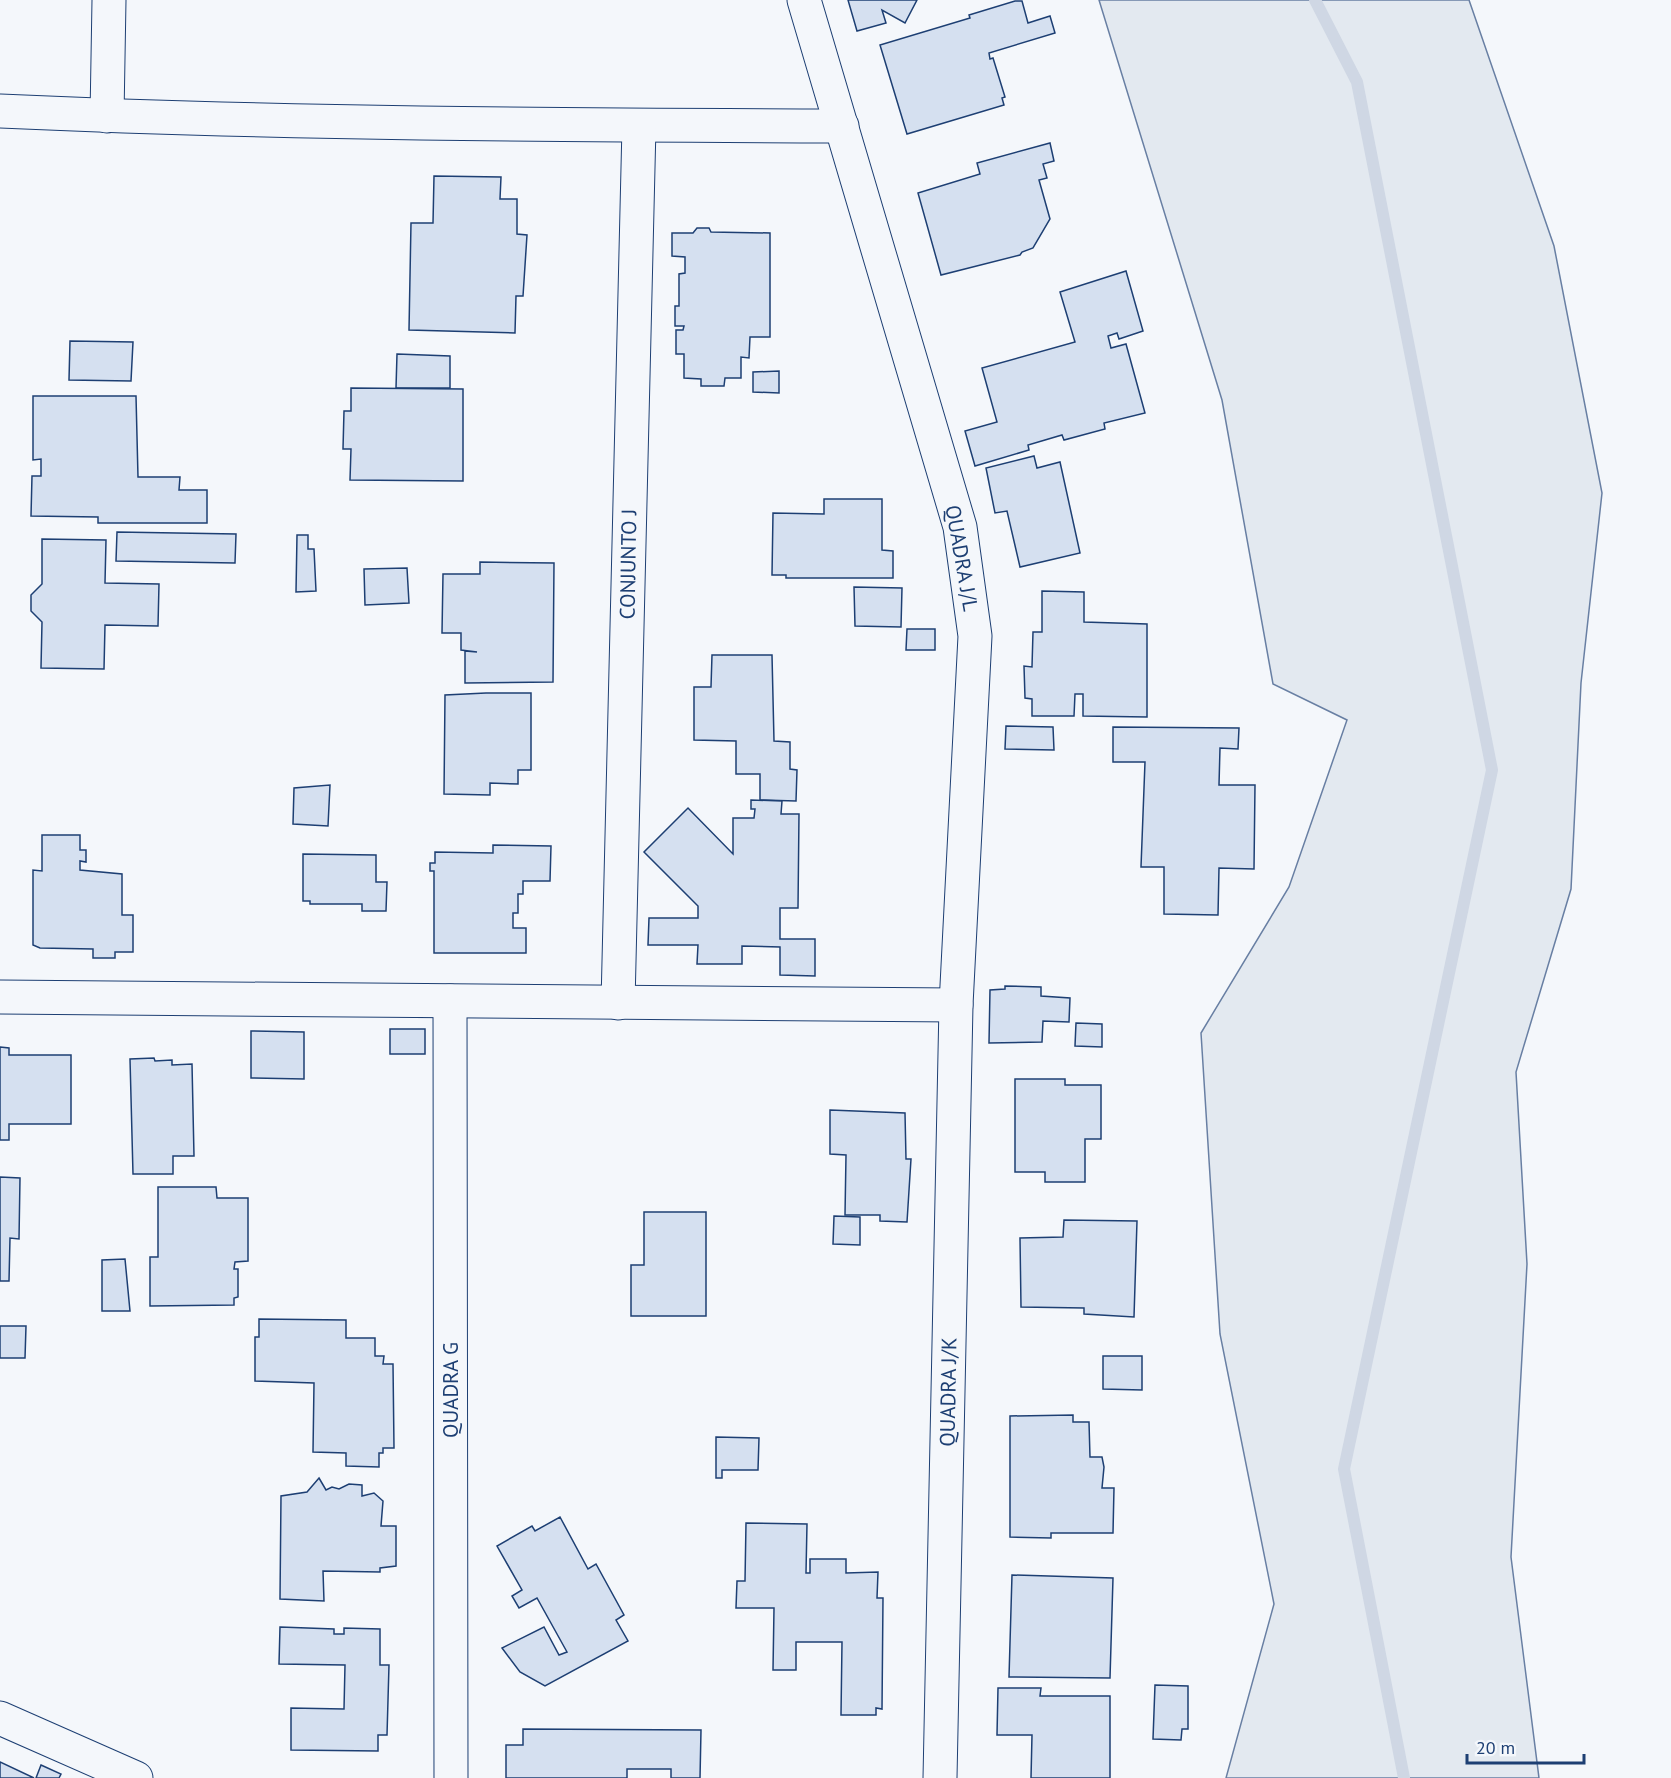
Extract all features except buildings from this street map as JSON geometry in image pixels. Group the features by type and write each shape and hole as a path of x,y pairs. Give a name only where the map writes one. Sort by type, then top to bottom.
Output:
{"street":[{"path":"107,116 109,0"},
{"name":"QUADRA J/L","path":"804,0 960,527 975,636 956,1005"},
{"path":"0,111 107,116 639,126 842,126"},
{"name":"CONJUNTO J","path":"618,1003 639,126"},
{"path":"0,997 956,1005"},
{"name":"QUADRA G","path":"450,1001 451,1778"},
{"name":"QUADRA J/K","path":"940,1778 956,1005"},
{"path":"0,1718 136,1778"}],"shaded area":[{"path":"1099,0 1469,0 1554,246 1602,493 1581,683 1571,889 1516,1072 1527,1264 1511,1557 1539,1778 1226,1778 1274,1604 1220,1334 1201,1033 1289,887 1347,720 1273,684 1222,400"}],"waterway":[{"path":"1315,0 1357,82 1492,770 1344,1469 1404,1778"}]}
